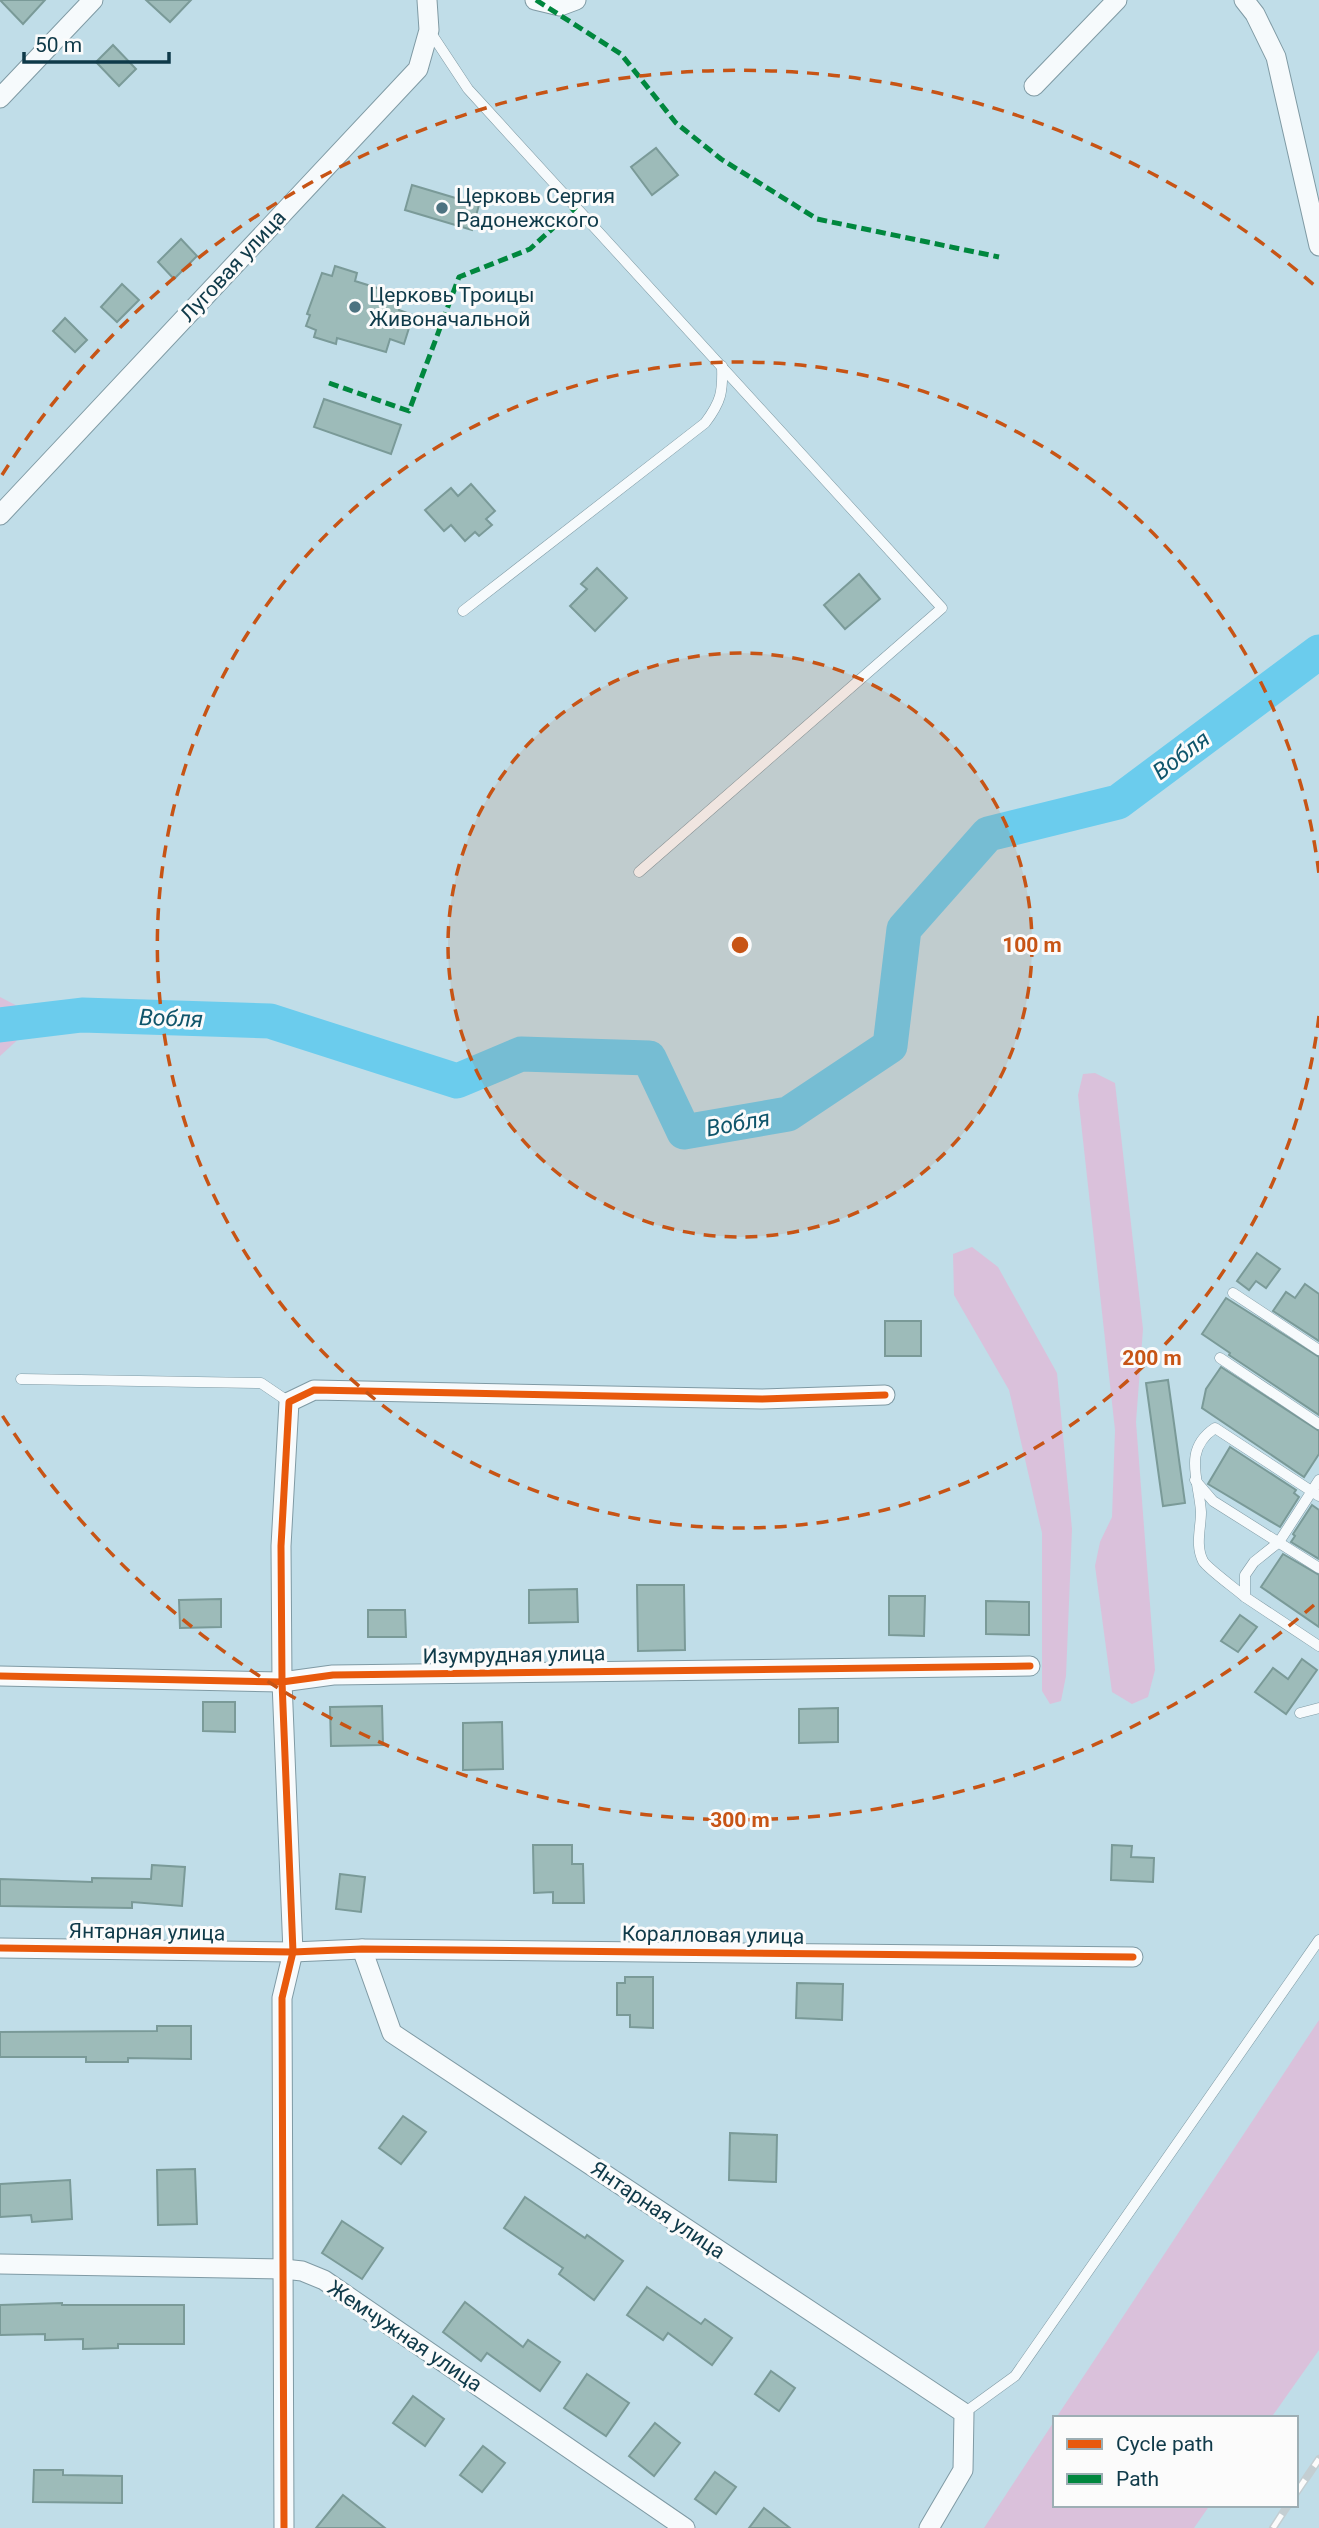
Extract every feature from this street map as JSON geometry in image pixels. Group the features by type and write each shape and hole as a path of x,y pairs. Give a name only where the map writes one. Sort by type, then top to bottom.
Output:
{"street":[{"path":"0,98 93,0"},
{"name":"Луговая улица","path":"0,515 418,69 429,30 426,0"},
{"path":"535,0 560,6 576,0"},
{"path":"1034,86 1117,0"},
{"path":"1244,0 1255,14 1276,57 1319,246"},
{"path":"284,2528 282,1998 293,1952 282,1682 281,1546 289,1402 314,1390 762,1399 885,1395"},
{"name":"Изумрудная улица","path":"0,1675 282,1682 333,1675 1030,1666"},
{"name":"Янтарная улица","path":"0,1948 293,1952"},
{"name":"Янтарная улица","path":"362,1949 392,2033 964,2413"},
{"name":"Коралловая улица","path":"293,1952 362,1949 1133,1956"},
{"name":"Жемчужная улица","path":"0,2264 302,2271 324,2280 685,2528"},
{"path":"929,2528 963,2470 964,2413"}],"lane":[{"path":"429,30 468,89 942,608 639,872"},
{"path":"463,611 705,424 718,407 723,389 722,366"},
{"path":"1234,1293 1319,1350"},
{"path":"1220,1358 1319,1424"},
{"path":"21,1379 261,1383 289,1402"},
{"path":"1315,1494 1215,1428 1203,1436 1196,1448 1195,1480 1201,1514 1198,1534 1203,1561 1245,1597 1319,1646"},
{"path":"1195,1480 1213,1501 1319,1568"},
{"path":"1245,1597 1245,1575 1254,1562 1279,1542 1315,1494 1319,1480"},
{"path":"1300,1713 1319,1708"},
{"path":"964,2413 1015,2376 1319,1940"}],"shaded area":[{"path":"0,997 29,1012 36,1023 0,1056"},
{"path":"1095,1073 1115,1083 1143,1329 1136,1422 1155,1670 1148,1697 1132,1704 1112,1692 1095,1566 1100,1542 1112,1517 1115,1430 1078,1095 1083,1074"},
{"path":"972,1247 998,1267 1057,1373 1072,1529 1066,1676 1061,1701 1050,1704 1042,1691 1042,1533 1009,1390 954,1295 953,1254"},
{"path":"1319,2020 1319,2350 1272,2416 1057,2416"},
{"path":"1053,2423 1053,2507 1209,2507 1194,2528 984,2528"}],"building":[{"path":"0,0 45,0 23,24"},
{"path":"146,0 191,0 170,22"},
{"path":"113,45 136,69 119,86 96,62"},
{"path":"656,148 678,175 652,195 631,167"},
{"name":"Церковь Сергия Радонежского","path":"412,185 479,205 472,230 405,210"},
{"path":"181,239 197,256 174,279 158,262"},
{"name":"Церковь Троицы Живоначальной","path":"335,266 357,273 355,281 403,296 399,310 413,315 404,344 390,339 386,352 337,338 336,344 314,337 316,330 306,326 310,315 307,314 322,273 332,276"},
{"path":"122,284 139,300 117,322 101,307"},
{"path":"65,318 87,340 75,352 53,331"},
{"path":"324,399 401,425 391,454 314,427"},
{"path":"471,484 495,511 486,519 492,525 479,536 475,532 465,541 451,525 444,531 425,510 451,488 458,496"},
{"path":"597,568 627,598 595,631 570,606 587,589 581,584"},
{"path":"859,574 880,599 845,629 824,605"},
{"path":"1257,1253 1280,1269 1266,1288 1256,1281 1249,1290 1237,1281"},
{"path":"1305,1284 1319,1294 1319,1341 1273,1311 1286,1292 1295,1298"},
{"path":"1226,1298 1319,1357 1319,1415 1202,1334"},
{"path":"885,1321 921,1321 921,1356 885,1356"},
{"path":"1221,1367 1319,1431 1319,1454 1304,1477 1202,1408 1206,1389"},
{"path":"1168,1380 1185,1503 1163,1506 1146,1383"},
{"path":"1230,1447 1296,1490 1294,1493 1299,1497 1280,1527 1208,1484"},
{"path":"1312,1505 1319,1510 1319,1559 1291,1542 1295,1536 1293,1534"},
{"path":"1283,1554 1319,1575 1319,1627 1261,1587"},
{"path":"637,1585 684,1585 685,1650 638,1651"},
{"path":"577,1589 578,1622 529,1623 529,1590"},
{"path":"889,1596 925,1596 924,1636 889,1635"},
{"path":"221,1599 221,1627 180,1628 179,1600"},
{"path":"986,1601 1029,1602 1029,1635 986,1634"},
{"path":"368,1610 405,1610 406,1637 368,1637"},
{"path":"1240,1615 1257,1627 1238,1652 1221,1641"},
{"path":"1302,1659 1317,1670 1286,1714 1255,1692 1273,1668 1288,1679"},
{"path":"203,1702 235,1702 235,1732 203,1731"},
{"path":"382,1706 383,1745 331,1746 330,1707"},
{"path":"838,1708 838,1742 799,1743 799,1709"},
{"path":"502,1722 503,1769 463,1770 463,1723"},
{"path":"533,1845 572,1845 572,1864 583,1864 584,1903 553,1903 553,1892 534,1893"},
{"path":"1112,1845 1132,1846 1131,1857 1154,1858 1153,1882 1111,1880"},
{"path":"152,1865 185,1867 182,1906 132,1902 132,1908 0,1906 0,1879 92,1882 92,1878 151,1879"},
{"path":"340,1874 365,1877 361,1912 336,1909"},
{"path":"625,1977 653,1977 653,2028 630,2027 630,2015 617,2015 617,1983 625,1983"},
{"path":"797,1983 843,1984 842,2020 796,2018"},
{"path":"157,2026 191,2026 191,2059 128,2058 128,2062 86,2062 86,2057 0,2057 0,2032 157,2031"},
{"path":"403,2116 426,2132 401,2164 379,2148"},
{"path":"730,2133 777,2135 776,2182 729,2180"},
{"path":"195,2169 197,2224 158,2225 157,2170"},
{"path":"70,2180 72,2219 32,2222 31,2215 0,2217 0,2184"},
{"path":"525,2197 623,2261 594,2300 559,2274 563,2268 504,2228"},
{"path":"342,2221 383,2248 362,2279 322,2253"},
{"path":"647,2287 701,2324 705,2319 732,2338 712,2365 668,2333 663,2340 627,2315"},
{"path":"465,2302 523,2347 528,2340 560,2362 540,2391 487,2353 481,2361 443,2332"},
{"path":"0,2305 184,2305 184,2344 118,2344 118,2348 83,2349 83,2339 45,2340 45,2334 0,2335"},
{"path":"771,2371 795,2388 779,2411 755,2394"},
{"path":"587,2374 629,2403 606,2436 564,2408"},
{"path":"413,2396 444,2419 425,2446 393,2423"},
{"path":"655,2423 680,2443 654,2476 629,2456"},
{"path":"483,2446 505,2463 482,2492 460,2475"},
{"path":"34,2470 63,2470 63,2475 122,2476 122,2503 33,2502"},
{"path":"715,2472 736,2487 716,2514 695,2499"},
{"path":"343,2495 385,2528 316,2528"},
{"path":"764,2508 790,2528 749,2528"}],"waterway":[{"name":"Вобля","path":"0,1025 82,1015 270,1021 457,1081 521,1054 649,1058 684,1132 788,1114 890,1046 904,929 988,834 1118,802 1319,652"}],"railway":[{"path":"1298,2490 1319,2459"},
{"path":"1273,2528 1287,2507"}],"marked path":[{"path":"536,0 621,54 676,123 721,159 817,219 999,257"},
{"path":"329,383 409,411 459,277 530,249 576,207"}],"cycle path":[{"path":"284,2528 282,1998 293,1952 282,1682 281,1546 289,1402 314,1390 762,1399 885,1395"},
{"path":"0,1676 282,1682 333,1675 1030,1666"},
{"path":"0,1948 1133,1957"}],"place":[{"name":"Церковь Сергия Радонежского","path":"442,208"},
{"name":"Церковь Троицы Живоначальной","path":"355,307"}]}
